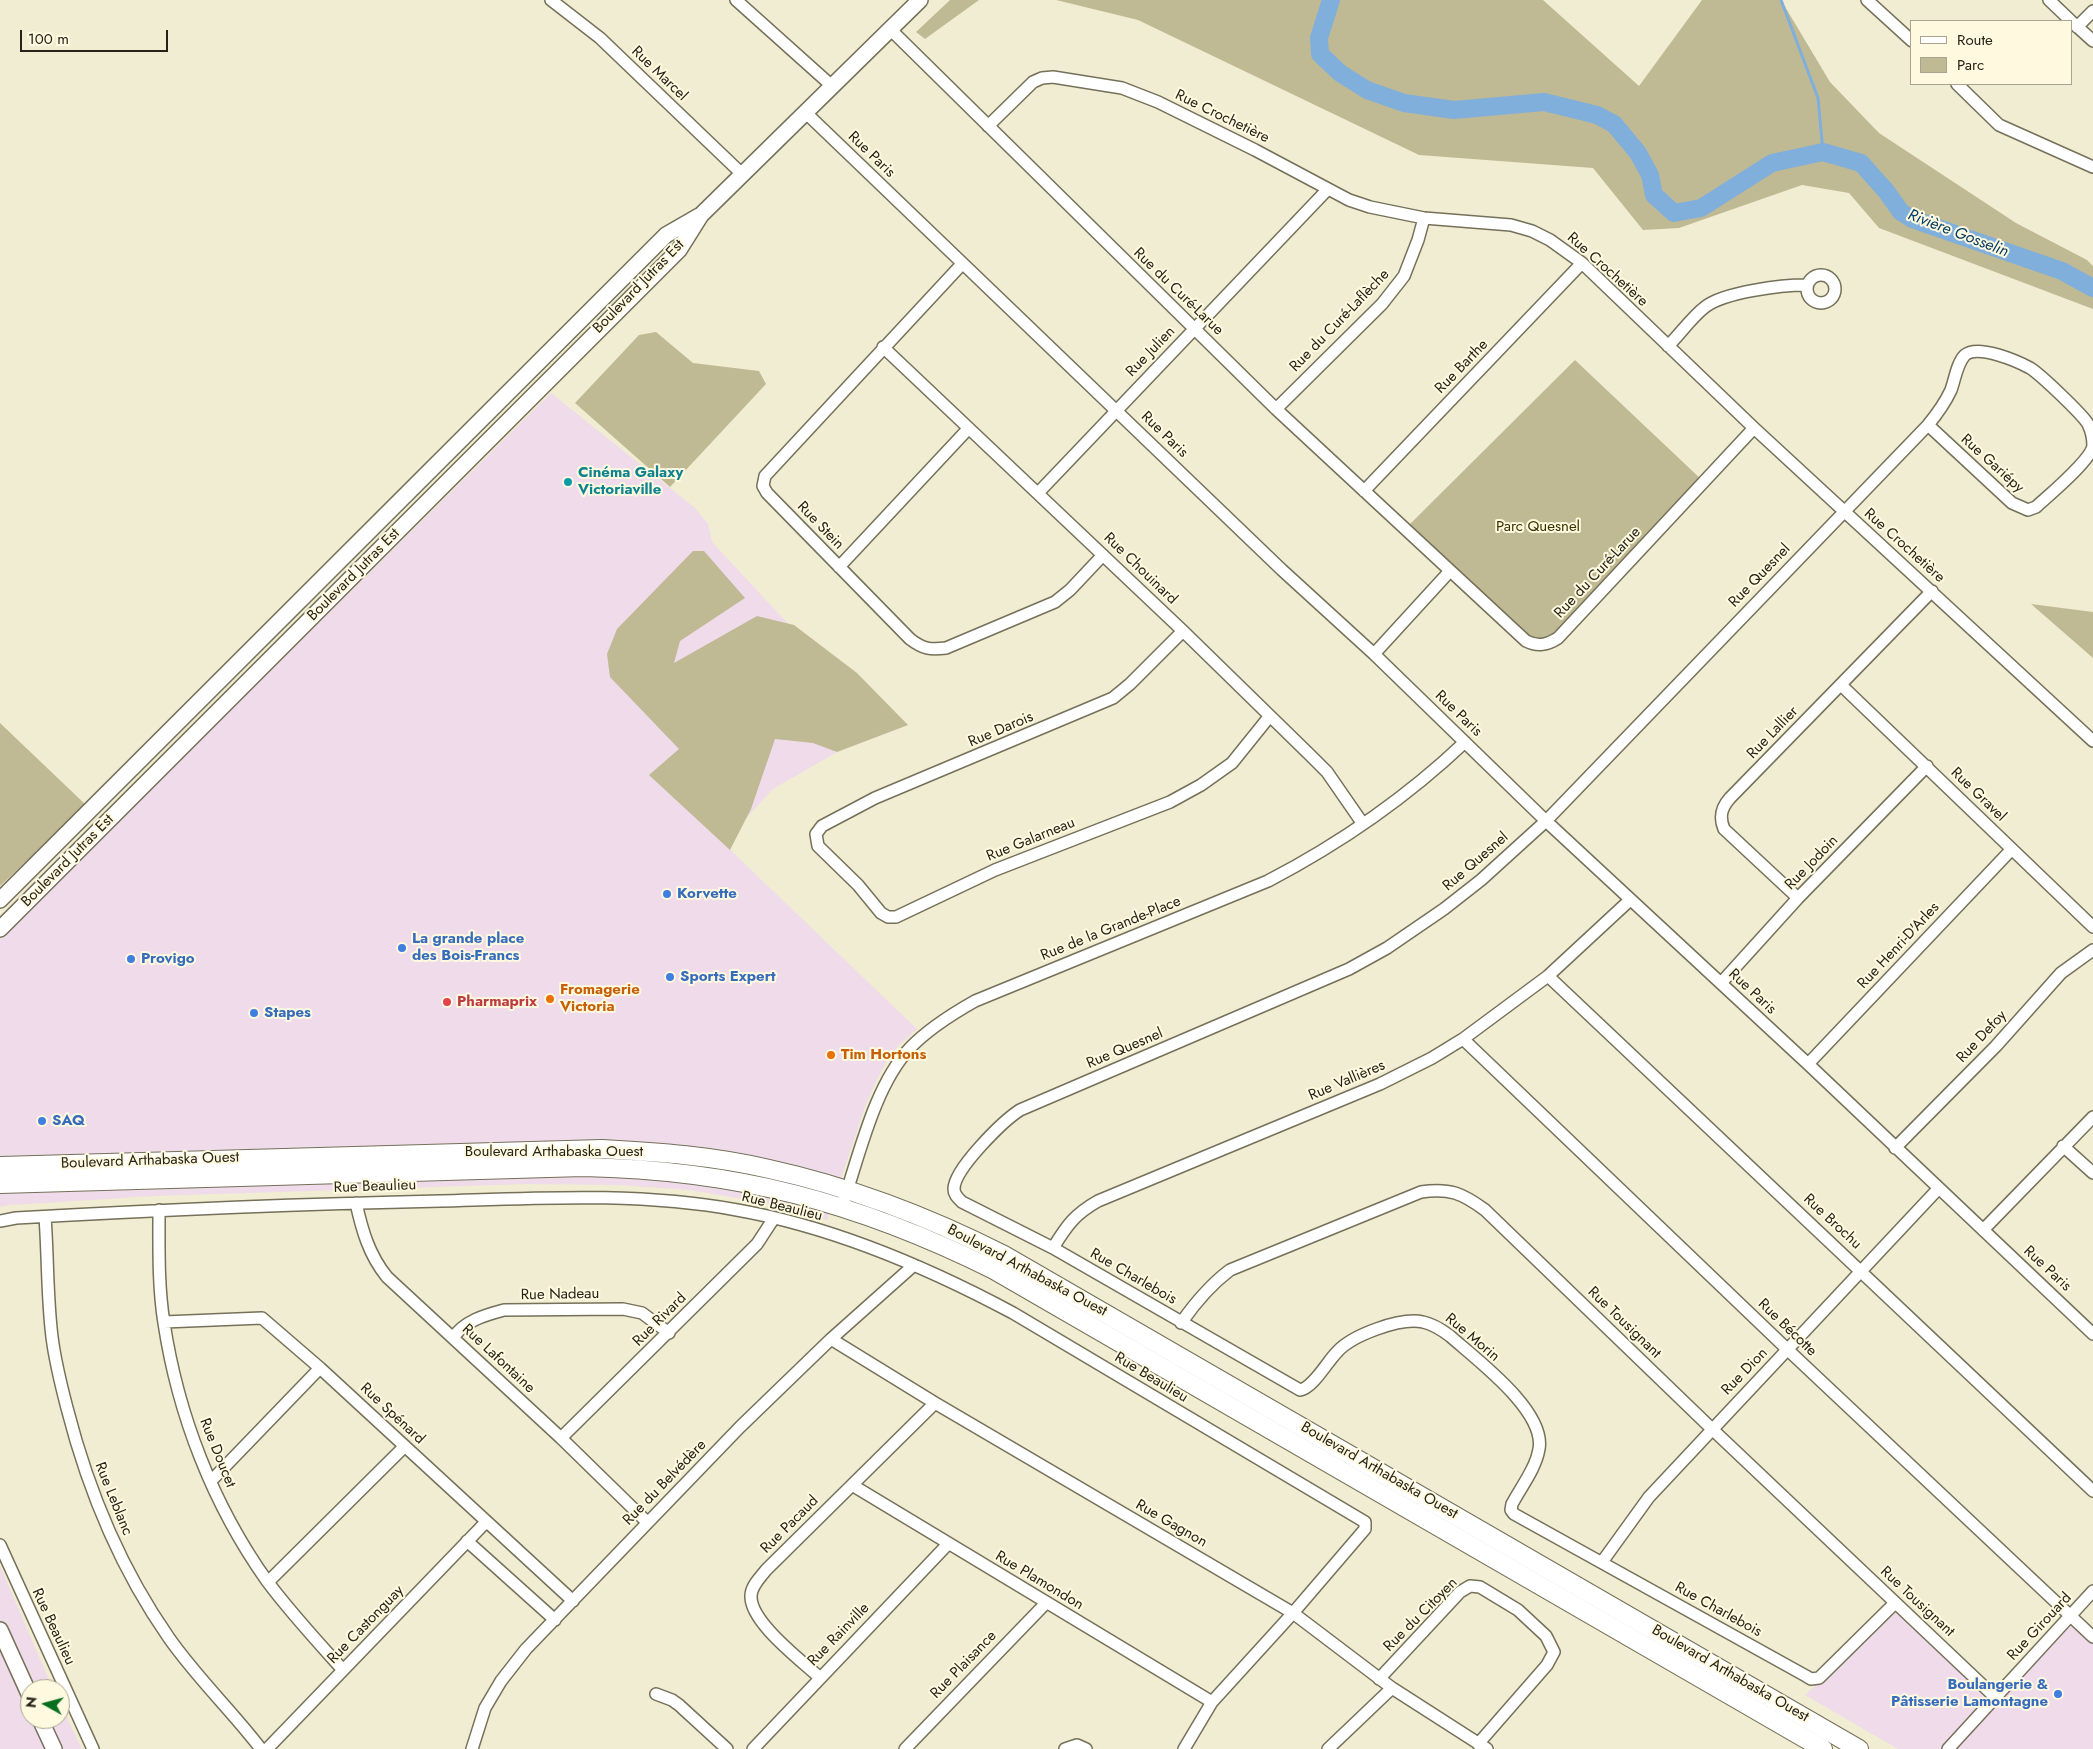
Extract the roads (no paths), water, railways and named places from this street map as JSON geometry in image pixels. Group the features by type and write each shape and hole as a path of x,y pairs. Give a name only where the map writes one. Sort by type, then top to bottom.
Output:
{"main road":[{"name":"Boulevard Jutras Est","path":"0,900 666,235 700,215 920,0"},
{"name":"Boulevard Jutras Est","path":"0,929 679,250 700,215"},
{"name":"Boulevard Arthabaska Ouest","path":"0,1166 602,1150 657,1152 768,1168 845,1198 994,1270 1822,1749"},
{"name":"Boulevard Arthabaska Ouest","path":"0,1184 583,1167 626,1168 681,1173 734,1180 774,1188 888,1203 950,1228 1004,1255 1859,1749"},
{"path":"0,1631 22,1679"},
{"path":"45,1729 54,1749"}],"street":[{"name":"Rue Marcel","path":"551,0 600,38 742,174"},
{"path":"736,0 832,86"},
{"path":"1868,0 1910,38"},
{"path":"2049,0 2071,20"},
{"path":"2093,11 2074,23 2093,41"},
{"name":"Rue du Curé-Larue","path":"890,29 1276,409 1526,641 1534,645 1548,644 1558,638 1754,428"},
{"name":"Rue Crochetière","path":"988,126 1033,82 1042,78 1052,77 1122,88 1158,102 1350,200 1370,207 1424,218 1511,225 1532,231 1550,240 1582,263 1754,428 2093,742"},
{"path":"1958,85 1999,125 2093,167"},
{"name":"Rue Paris","path":"805,112 1282,570 1374,654 1630,900 1808,1064 2093,1334"},
{"name":"Rue Julien","path":"1038,493 1328,189"},
{"name":"Rue du Curé-Laflèche","path":"1276,409 1382,304 1404,276 1424,218"},
{"name":"Rue Barthe","path":"1364,491 1582,263"},
{"name":"Rue Stein","path":"962,264 764,476 762,486 910,639 920,647 931,650 946,648 1055,602 1070,590 1102,555"},
{"path":"1668,346 1704,308 1714,301 1730,296 1806,285"},
{"name":"Rue Chouinard","path":"883,347 1183,631 1327,772 1363,824"},
{"name":"Rue Gariépy","path":"1975,350 1987,351 2029,368 2041,376 2087,422 2092,432 2093,445 2088,457 2036,507 2028,510 2012,503 1928,425 1941,408 1950,391 1959,366 1966,355 1975,350"},
{"name":"Rue Quesnel","path":"954,1189 962,1171 990,1135 1005,1120 1020,1110 1315,985 1387,948 1444,909 1480,880 1546,820 1928,425"},
{"path":"839,567 968,429"},
{"path":"1374,654 1450,571"},
{"name":"Rue Lallier","path":"1798,898 1724,829 1721,821 1725,804 1932,591"},
{"name":"Rue Darois","path":"816,834 822,826 875,798 1113,698 1130,684 1183,631"},
{"name":"Rue Gravel","path":"1841,685 2093,927"},
{"name":"Rue Galarneau","path":"816,834 818,846 858,885 881,913 888,917 896,917 994,870 1170,802 1201,786 1232,763 1269,717"},
{"name":"Rue de la Grande-Place","path":"845,1198 882,1093 908,1050 931,1030 984,998 1268,881 1333,845 1363,824 1465,742"},
{"name":"Rue Jodoin","path":"1721,983 1798,898 1927,766"},
{"name":"Rue Henri-D'Arles","path":"1808,1064 2012,849"},
{"name":"Rue Vallières","path":"1053,1248 1064,1229 1080,1211 1098,1201 1380,1084 1432,1058 1463,1039 1548,976 1630,900"},
{"name":"Rue Defoy","path":"1895,1148 1996,1046 2061,973 2093,950"},
{"name":"Rue Brochu","path":"1548,976 2093,1491"},
{"name":"Rue Bécotte","path":"1463,1039 1788,1350 2093,1637"},
{"path":"1983,1230 2093,1117"},
{"path":"2063,1146 2093,1173"},
{"name":"Rue Dion","path":"1602,1562 1649,1496 1939,1188"},
{"name":"Rue Charlebois","path":"954,1189 956,1197 962,1202 1053,1248 1300,1390"},
{"name":"Rue Tousignant","path":"1181,1323 1204,1293 1230,1270 1421,1192 1436,1190 1452,1191 1468,1197 1486,1210 1712,1429 1994,1696"},
{"name":"Rue Beaulieu","path":"0,1221 159,1210 356,1203 550,1198 648,1200 736,1210 774,1218 849,1240 960,1285 1013,1314 1365,1522 1365,1529 1293,1613"},
{"name":"Rue Lafontaine","path":"356,1203 364,1236 377,1265 387,1277 561,1438 647,1522"},
{"name":"Rue Doucet","path":"159,1210 159,1262 164,1322 176,1382 192,1439 248,1553 268,1582 343,1670"},
{"name":"Rue Leblanc","path":"45,1217 47,1285 56,1363 80,1460 98,1507 140,1594 169,1639 200,1679 261,1749"},
{"name":"Rue Rivard","path":"561,1438 757,1244 774,1218"},
{"name":"Rue du Belvédère","path":"472,1749 485,1708 501,1681 526,1649 647,1522 831,1340 914,1265"},
{"name":"Rue Nadeau","path":"454,1338 468,1323 486,1314 504,1310 623,1309 642,1313 670,1332"},
{"name":"Rue Spénard","path":"164,1322 262,1318 320,1368 573,1601"},
{"name":"Rue Morin","path":"1300,1390 1306,1390 1313,1383 1338,1350 1359,1337 1394,1324 1409,1321 1420,1321 1440,1328 1522,1402 1538,1428 1540,1439 1539,1451 1511,1510"},
{"name":"Rue Gagnon","path":"831,1340 1293,1613 1379,1679 1482,1746"},
{"path":"211,1481 320,1368"},
{"name":"Rue Pacaud","path":"819,1677 761,1623 753,1610 751,1596 754,1586 766,1570 935,1403"},
{"path":"268,1582 405,1446"},
{"name":"Rue Plamondon","path":"852,1485 1212,1702"},
{"name":"Rue Charlebois","path":"1511,1510 1514,1514 1811,1678 1819,1678 1824,1674 1895,1603"},
{"name":"Rue Castonguay","path":"267,1749 486,1522"},
{"path":"467,1542 555,1620"},
{"name":"Rue Rainville","path":"753,1749 819,1677 948,1544"},
{"name":"Rue Beaulieu","path":"0,1545 93,1749"},
{"name":"Rue du Citoyen","path":"1379,1679 1460,1592 1470,1586 1480,1587 1518,1610 1546,1636 1554,1652 1547,1665 1482,1746"},
{"name":"Rue Girouard","path":"1948,1749 1994,1696 2093,1592"},
{"name":"Rue Plaisance","path":"905,1749 1046,1602"},
{"path":"1184,1749 1212,1702 1293,1613"},
{"path":"1328,1749 1392,1688"},
{"path":"656,1694 679,1705 728,1749"},
{"path":"1065,1749 1077,1745 1086,1749"}],"waterway":[{"name":"Rivière Gosselin","path":"1331,0 1319,38 1320,54 1340,73 1367,90 1404,103 1454,110 1544,102 1597,115 1614,124 1638,153 1650,175 1654,195 1674,213 1701,208 1772,163 1823,152 1861,163 1886,191 1901,212 1912,219 2062,271 2093,288"},
{"path":"1781,0 1818,98 1823,152"}],"place":[{"name":"Cinéma Galaxy Victoriaville","path":"568,482"},
{"name":"Korvette","path":"667,894"},
{"name":"La grande place des Bois-Francs","path":"402,948"},
{"name":"Provigo","path":"131,959"},
{"name":"Sports Expert","path":"670,977"},
{"name":"Fromagerie Victoria","path":"550,999"},
{"name":"Pharmaprix","path":"447,1002"},
{"name":"Stapes","path":"254,1013"},
{"name":"Tim Hortons","path":"831,1055"},
{"name":"SAQ","path":"42,1121"},
{"name":"Boulangerie & Pâtisserie Lamontagne","path":"2058,1694"}],"park label":[{"name":"Parc Quesnel","path":"1538,527"}]}
